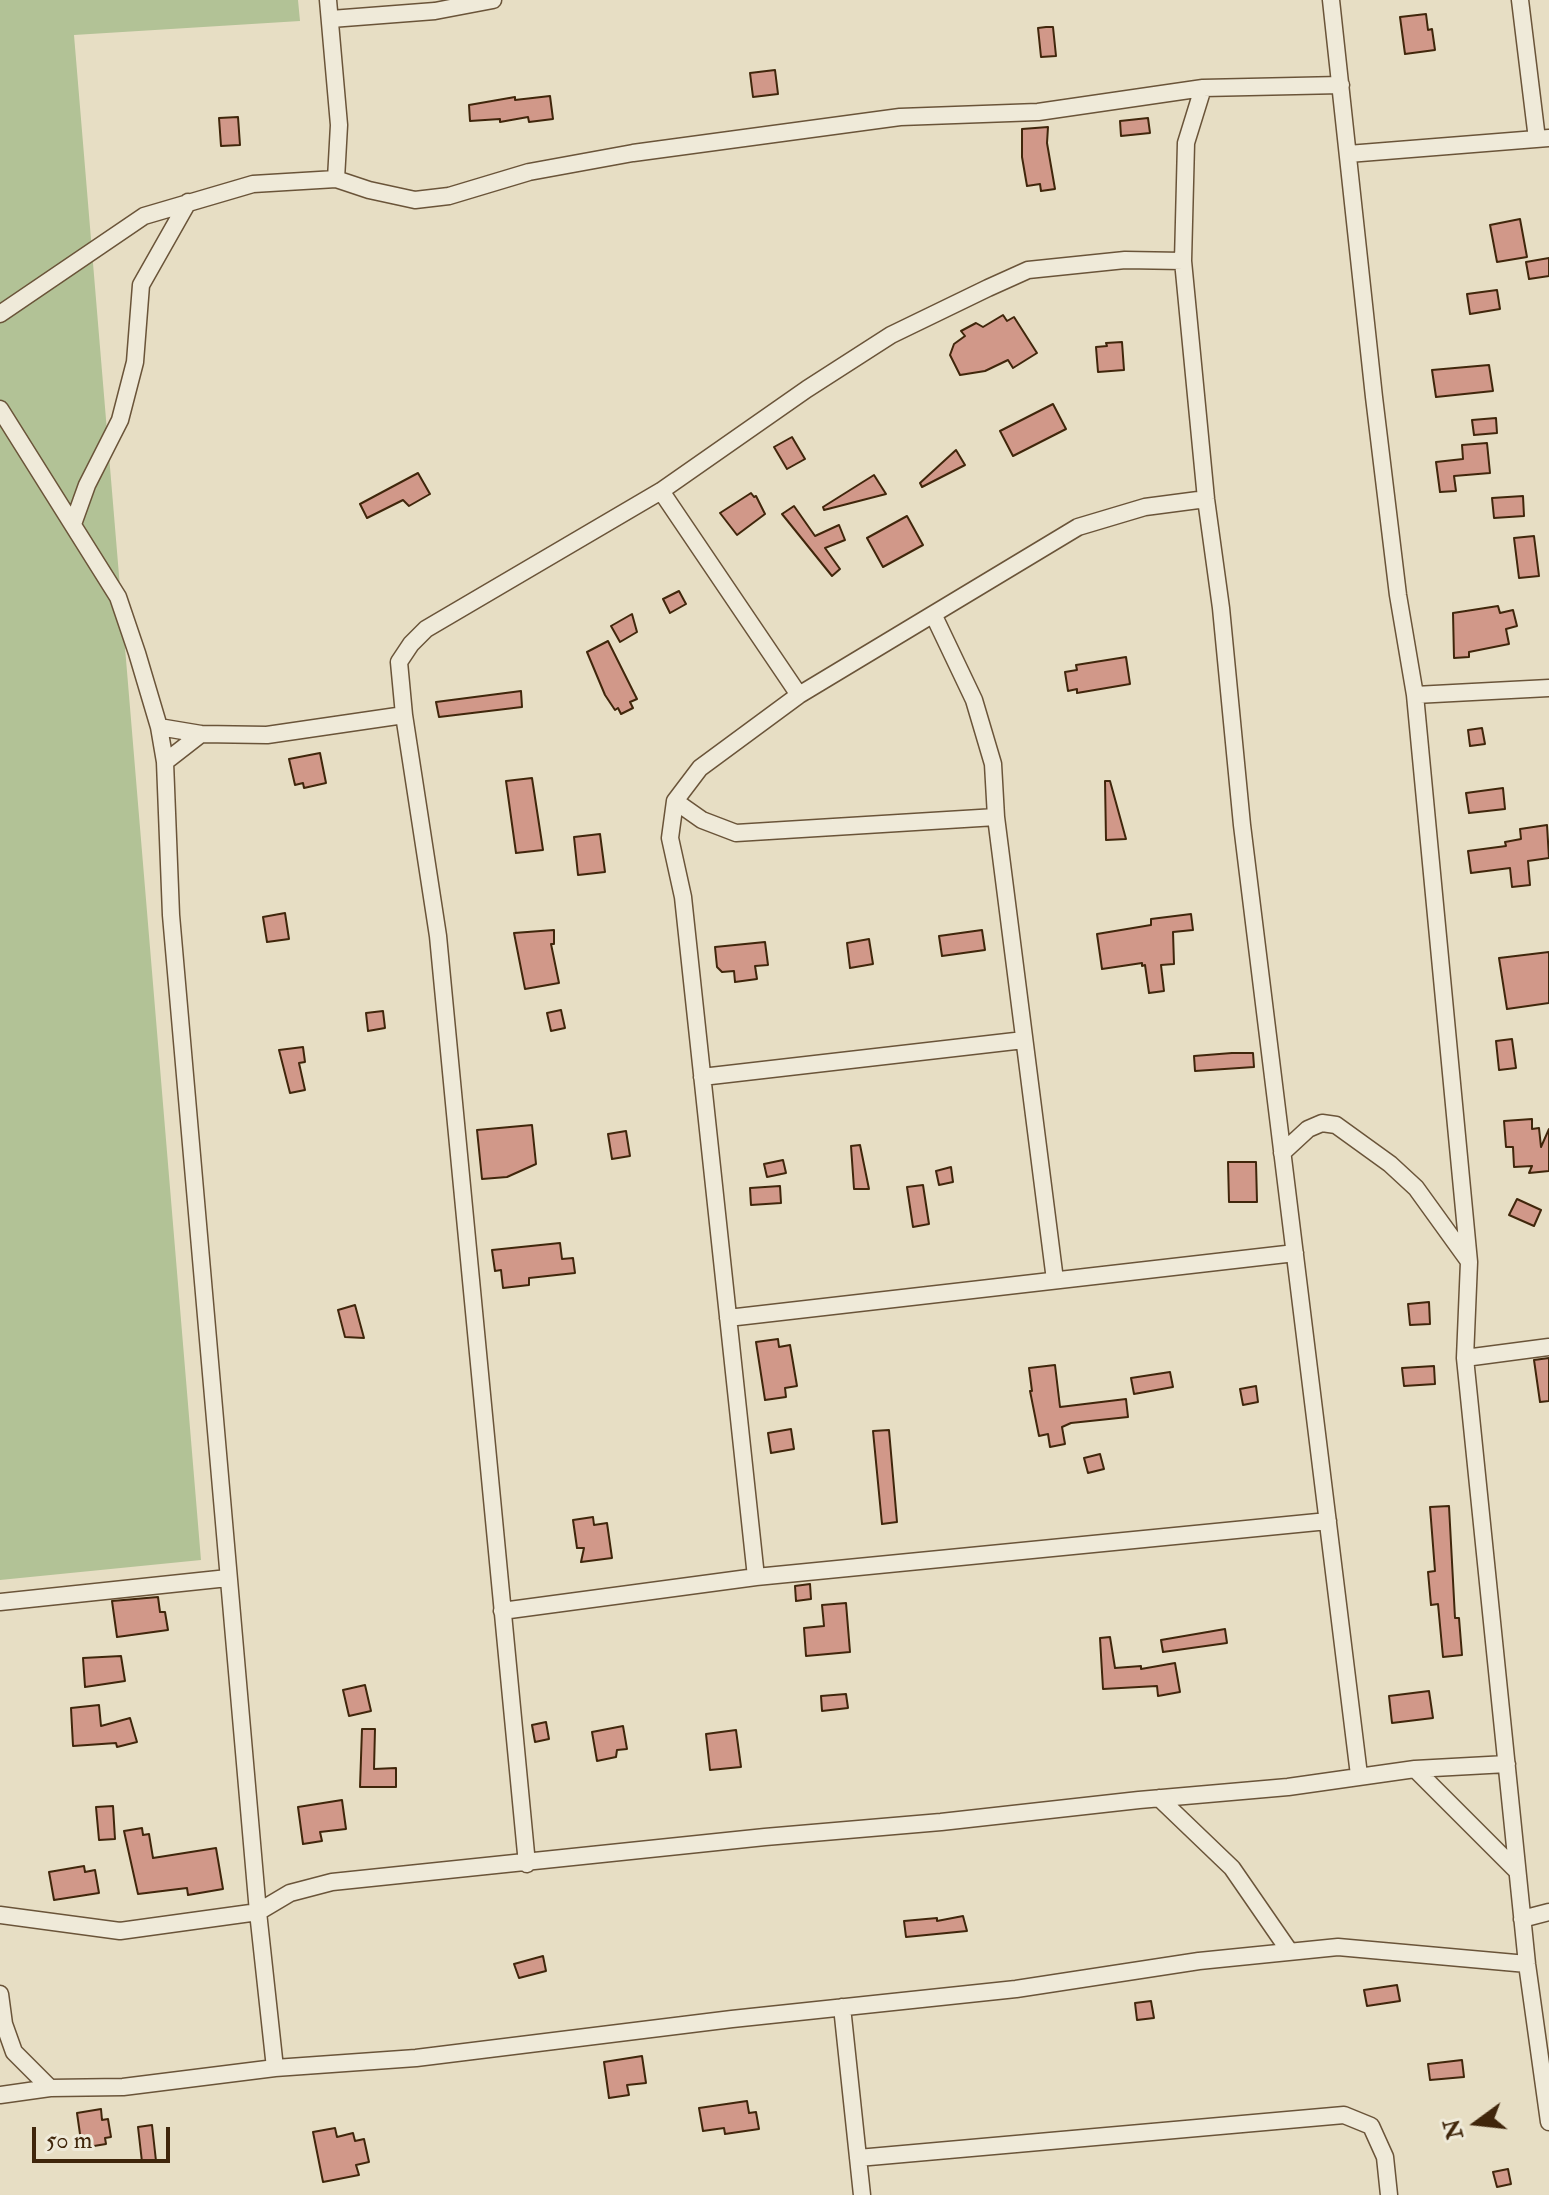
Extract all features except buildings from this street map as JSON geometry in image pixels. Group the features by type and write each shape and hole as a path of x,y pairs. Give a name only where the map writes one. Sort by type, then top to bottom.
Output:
{"street":[{"path":"328,0 339,125 336,179"},
{"path":"331,19 435,11 493,0"},
{"path":"1331,0 1394,565 1415,695 1469,1262 1465,1358 1522,1919 1549,2122"},
{"path":"1348,154 1543,138 1520,0"},
{"path":"0,314 144,216 253,184 336,179 415,200 449,196 529,172 633,153 900,117 1038,112 1203,88 1341,85"},
{"path":"1203,88 1186,143 1183,261 1242,825 1359,1775"},
{"path":"73,524 87,485 120,420 135,362 141,285 188,202"},
{"path":"527,1864 438,936 404,715 399,662 426,629 661,491 880,342 1028,270 1125,260 1183,261"},
{"path":"0,409 118,597 159,727 165,762 171,915 258,1912 275,2068"},
{"path":"661,491 799,695"},
{"path":"756,1577 683,897 670,838 675,801 700,768 799,695 1078,527 1145,507 1206,499"},
{"path":"934,616 974,700 993,764 996,817 1055,1280"},
{"path":"1415,695 1549,688"},
{"path":"159,727 201,734 267,735 404,715"},
{"path":"165,762 201,734"},
{"path":"675,801 702,820 736,833 996,817"},
{"path":"702,1077 1024,1040"},
{"path":"1282,1153 1308,1129 1322,1123 1336,1125 1390,1164 1416,1188 1469,1262"},
{"path":"728,1318 1295,1253"},
{"path":"1465,1358 1549,1347"},
{"path":"502,1611 756,1577 1328,1521"},
{"path":"0,1602 228,1578"},
{"path":"0,1915 120,1931 258,1912 290,1893 332,1882 1288,1787 1415,1769 1507,1764"},
{"path":"1415,1769 1517,1871"},
{"path":"1159,1798 1232,1868 1290,1952"},
{"path":"1522,1919 1549,1912"},
{"path":"0,2095 50,2088 123,2087 275,2068 416,2058 1016,1989 1199,1961 1338,1947 1527,1964"},
{"path":"0,1994 2,2028 14,2052 50,2088"},
{"path":"842,2007 862,2195"},
{"path":"858,2158 1344,2115 1371,2126 1385,2157 1389,2195"}],"green space":[{"path":"0,0 298,0 300,21 74,35 201,1560 0,1580"}]}
